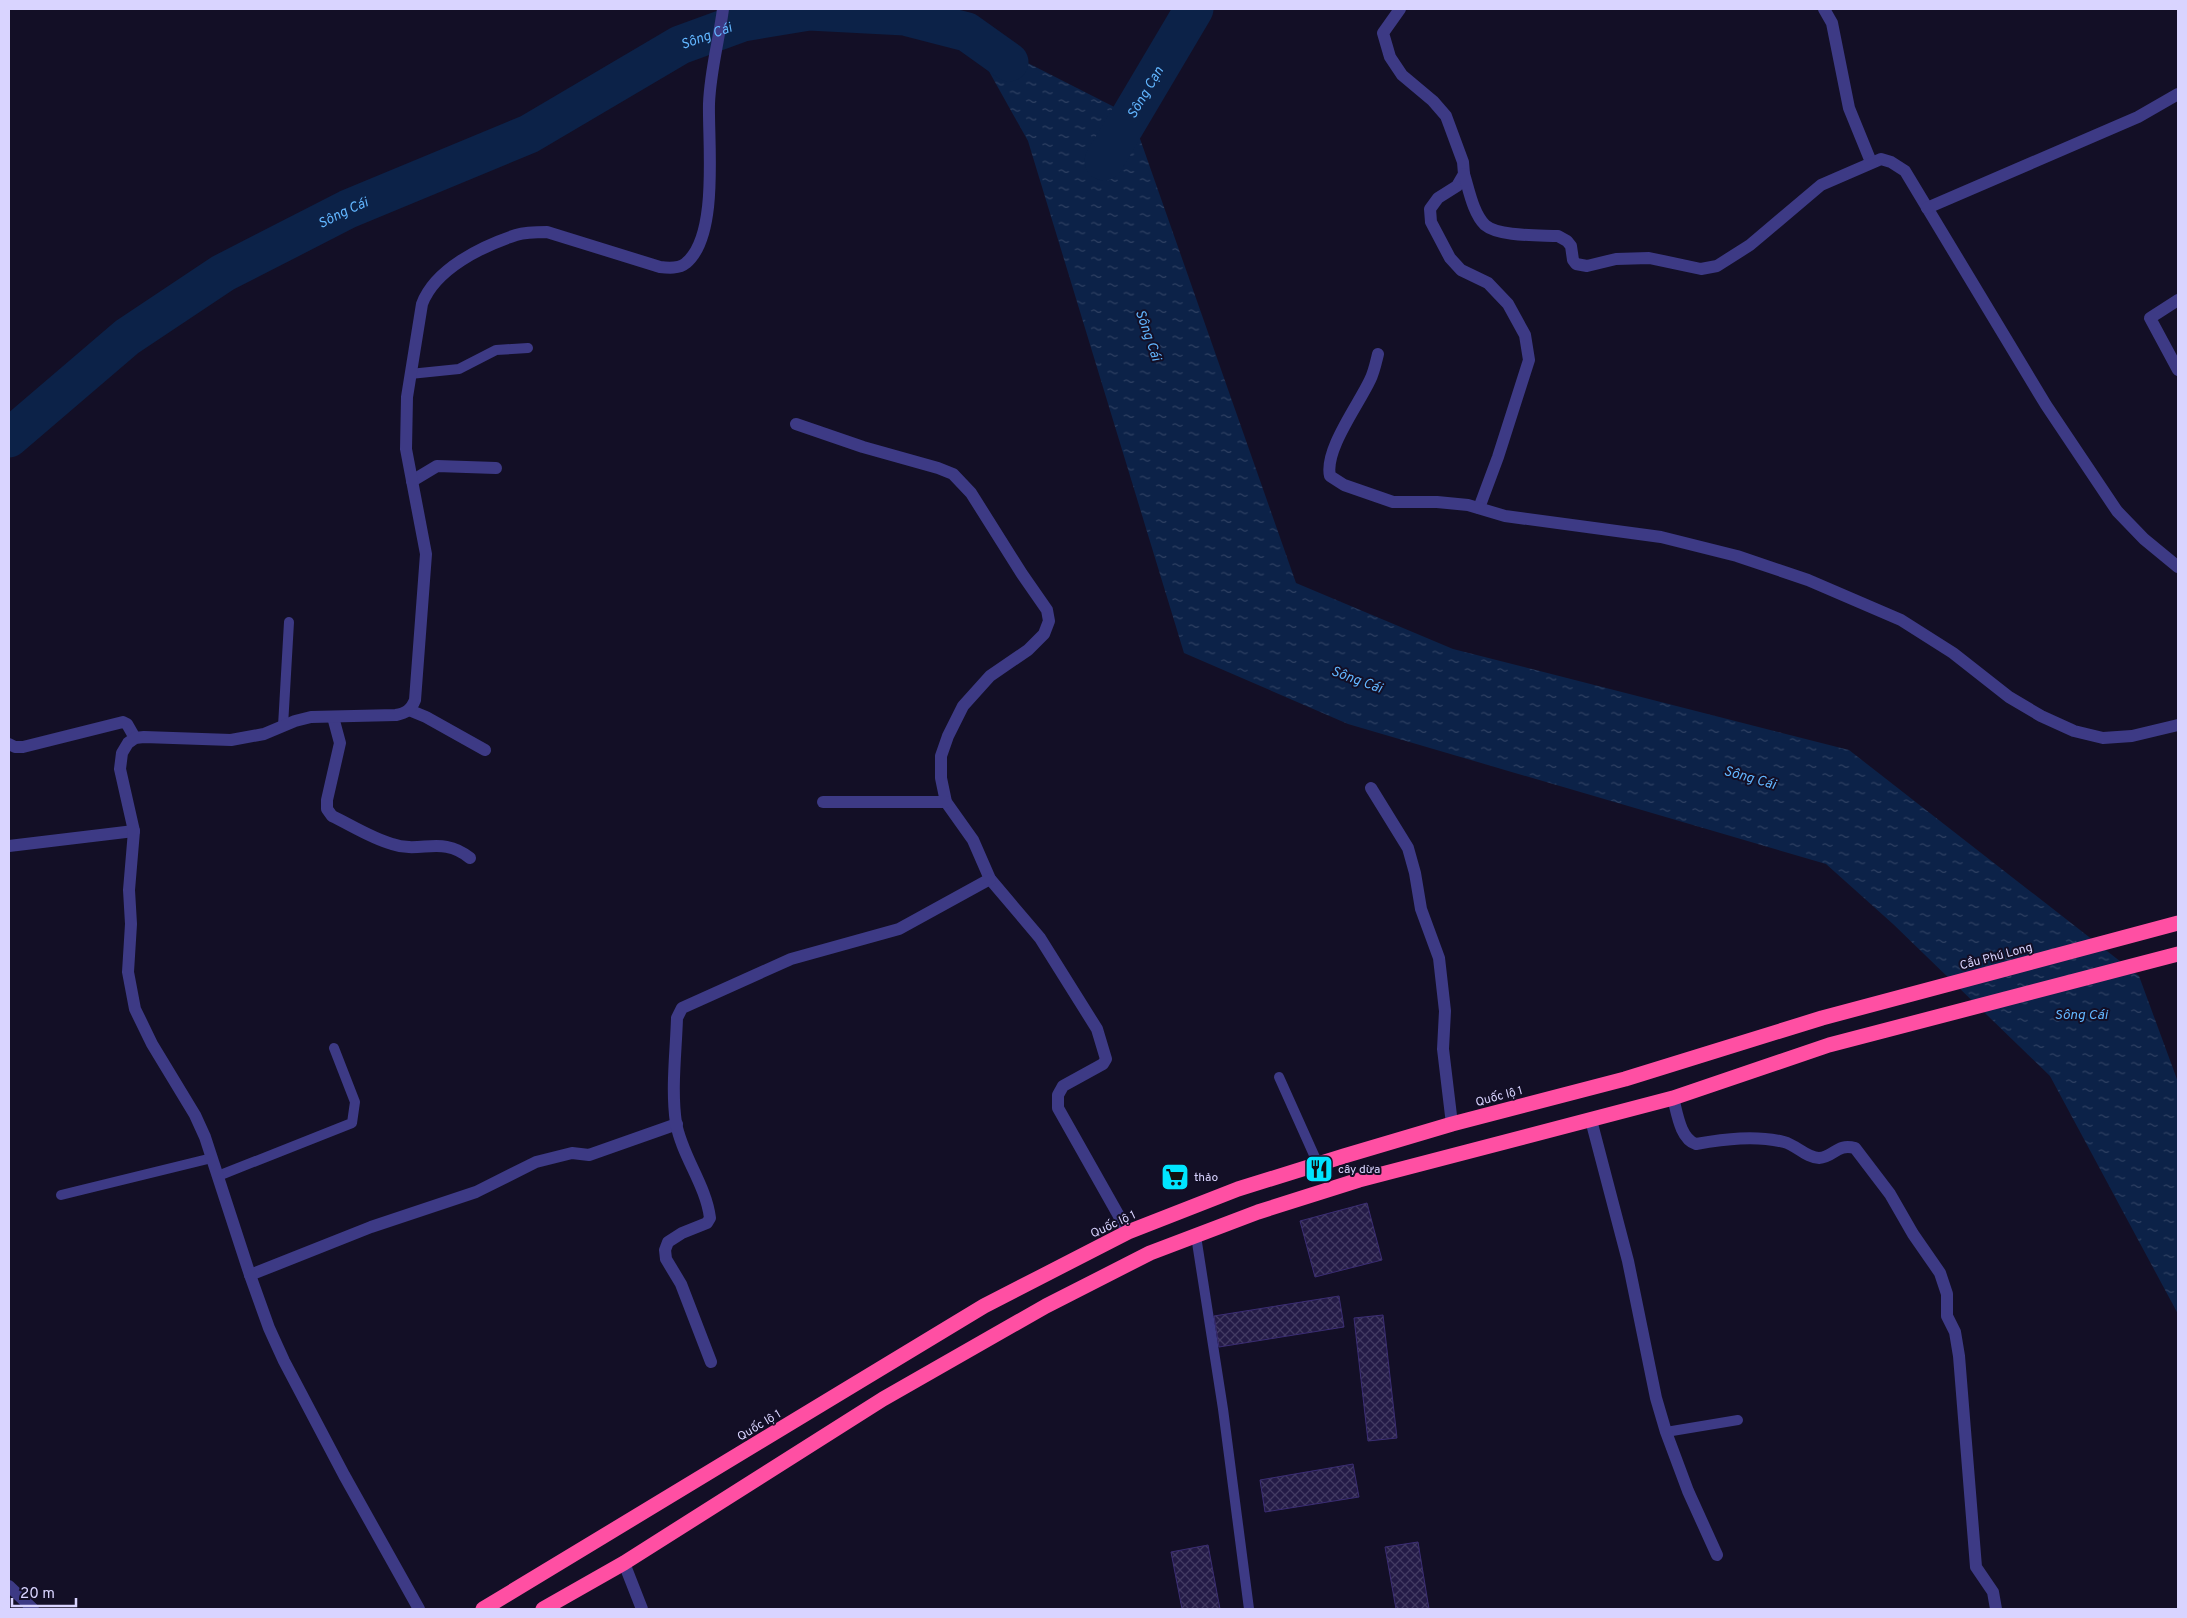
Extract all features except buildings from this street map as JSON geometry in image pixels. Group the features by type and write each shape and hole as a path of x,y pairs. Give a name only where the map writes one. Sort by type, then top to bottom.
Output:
{"highway":[{"name":"Cầu Phú Long","path":"1822,1018 2178,923"},
{"path":"543,1609 624,1563 883,1399 1076,1290 1150,1253 1258,1212 1359,1180 1673,1098 1828,1045 2178,954"},
{"name":"Quốc lộ 1","path":"483,1609 984,1306 1128,1232 1238,1189 1318,1164 1452,1124 1625,1079 1822,1018"}],"street":[{"path":"419,1609 344,1475 284,1361 269,1328 250,1276 212,1158 195,1115 152,1044 135,1009 128,972 131,924 129,890 134,831 120,769 122,754 128,742 135,738 231,740 264,734 311,717 396,716 409,710 415,700 426,569 426,554 406,449 407,396 422,304 432,284 462,260 517,235 546,232 660,267 670,268 685,264 694,254 707,216 710,158 709,102 723,9"},
{"path":"1400,9 1383,33 1390,57 1402,75 1433,101 1446,116 1463,162 1464,174 1474,206 1485,224 1496,231 1558,236 1567,241 1571,246 1572,260 1576,264 1588,266 1616,259 1649,258 1700,270 1717,266 1750,245 1821,185 1881,159 1892,162 1905,171 2046,405 2117,511 2144,539 2178,567"},
{"path":"1824,9 1832,23 1849,108 1871,162"},
{"path":"1927,208 2138,117 2178,94"},
{"path":"1464,174 1457,186 1438,198 1430,209 1431,222 1450,258 1461,270 1488,283 1508,304 1524,335 1529,360 1498,458 1479,508"},
{"path":"2178,300 2150,318 2178,370"},
{"path":"1378,354 1371,378 1344,425 1328,467 1330,476 1344,485 1393,502 1436,502 1479,508 1505,516 1660,537 1737,556 1808,580 1900,620 1953,653 2009,698 2041,716 2074,731 2103,738 2132,736 2178,725"},
{"path":"796,424 953,474 971,493 1047,610 1049,621 1044,634 1028,650 990,676 963,706 941,756 941,778 946,802 973,840 990,879 1040,938 1097,1029 1106,1059 1103,1064 1063,1086 1058,1094 1058,1108 1128,1232"},
{"path":"412,481 437,466 496,468"},
{"path":"409,710 426,717 485,750"},
{"path":"333,716 340,743 327,800 327,809 332,816 390,844 454,847 470,858"},
{"path":"9,744 15,748 23,748 122,722 127,724 135,738"},
{"path":"1372,788 1408,848 1415,873 1421,909 1439,958 1444,1003 1444,1049 1452,1124"},
{"path":"823,802 946,802"},
{"path":"9,846 134,831"},
{"path":"711,1362 681,1284 666,1259 665,1250 668,1242 682,1233 707,1223 710,1218 704,1196 677,1124 674,1100 677,1018 682,1008 791,959 899,930 990,879"},
{"path":"1673,1098 1686,1137 1690,1142 1696,1144 1732,1138 1785,1142 1811,1156 1819,1158 1842,1147 1855,1148 1890,1194 1913,1234 1940,1273 1947,1294 1948,1316 1955,1332 1959,1356 1976,1567 1993,1592 1996,1609"},
{"path":"1591,1120 1628,1261 1656,1398 1666,1432 1688,1490 1717,1555"},
{"path":"250,1276 371,1227 476,1192 536,1162 572,1153 589,1156 677,1124"},
{"path":"624,1563 642,1609"},
{"path":"9,1586 33,1609"}],"lane":[{"path":"410,374 459,370 496,350 528,348"},
{"path":"282,726 289,622"},
{"path":"218,1176 352,1123 354,1102 334,1048"},
{"path":"1279,1077 1318,1164"},
{"path":"61,1195 212,1158"},
{"path":"1196,1236 1223,1409 1249,1609"},
{"path":"1666,1432 1738,1420"}],"water":[{"name":"Sông Cái","path":"967,32 1132,116 1296,583 1453,649 1849,750 2139,976 2178,1082 2178,1314 2050,1076 1893,924 1826,864 1348,724 1184,653 1028,141"}],"waterway":[{"name":"Sông Cạn","path":"1104,161 1194,9"},
{"name":"Sông Cái","path":"9,438 127,337 223,273 348,209 529,134 680,45 743,22 809,11 905,16 967,32 1009,62"}],"place":[{"name":"cây dừa","path":"1319,1169"},
{"name":"thảo","path":"1175,1177"}]}
